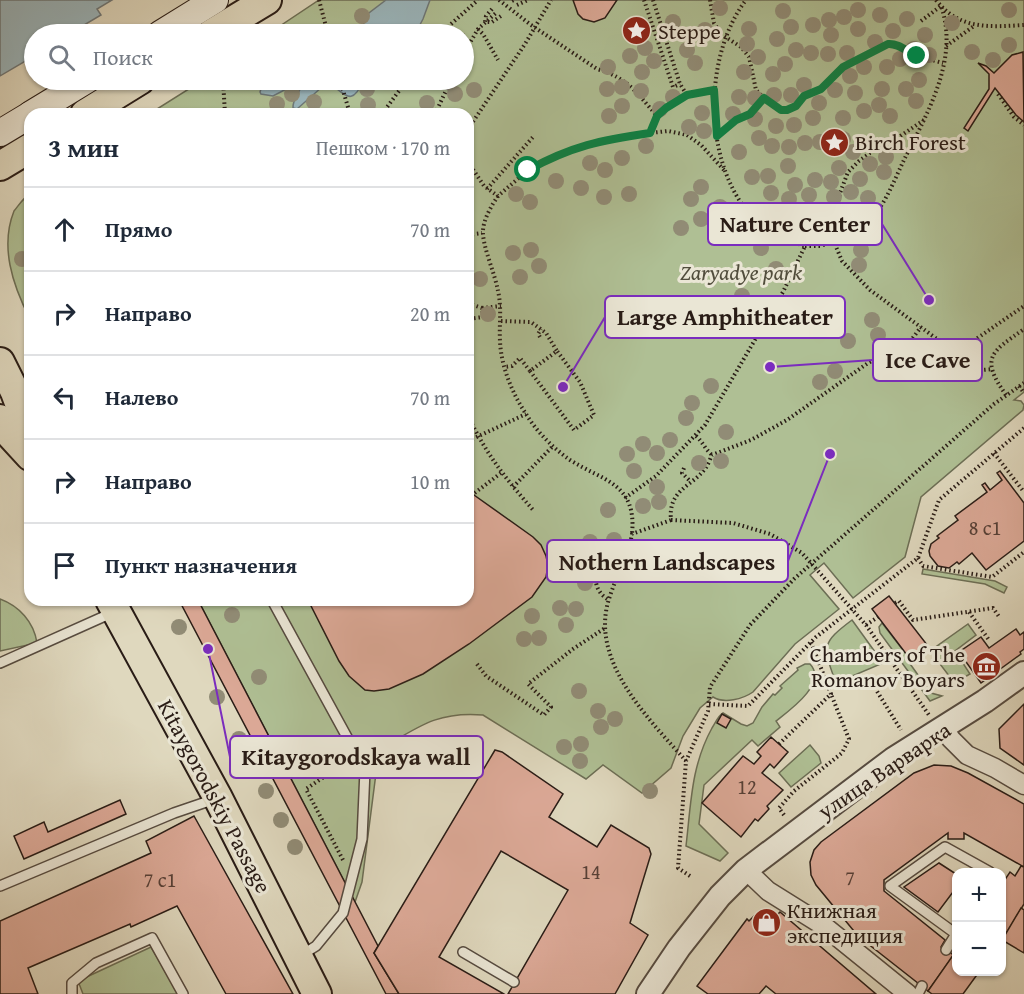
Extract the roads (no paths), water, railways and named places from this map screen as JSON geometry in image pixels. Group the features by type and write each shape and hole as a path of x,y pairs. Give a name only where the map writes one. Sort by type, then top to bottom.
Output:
{"main road":[{"path":"176,24 214,0"},
{"path":"228,24 267,0"},
{"path":"41,108 71,90"},
{"path":"95,108 124,90"},
{"path":"0,133 24,118"},
{"path":"0,166 24,152"},
{"path":"0,362 16,428 24,444"},
{"name":"Kitaygorodskiy Passage","path":"114,606 218,798 317,994"}],"street":[{"name":"улица Варварка","path":"648,994 695,927 720,896 746,870 893,759 937,722 986,701 1024,673"},
{"path":"937,722 967,755 1024,785"},
{"path":"746,870 768,891 824,926 916,991"}],"lane":[{"path":"0,663 111,606"},
{"path":"275,606 365,770 362,839 343,913 316,946 298,957"},
{"path":"0,886 174,813 218,798"},
{"path":"952,931 899,898 890,886 945,847 981,868"},
{"path":"72,994 72,983 96,963 152,938 183,994"},
{"path":"946,950 952,941"},
{"path":"463,952 514,982"}],"water":[{"path":"0,0 112,0 97,9 101,15 86,24 24,24 24,62 0,76"},
{"path":"386,0 430,0 420,24 364,24 365,16"},
{"path":"261,90 285,90 273,96 260,92"},
{"path":"300,90 319,90 298,108 293,108"},
{"path":"339,90 358,90 352,96"}],"place":[{"name":"Steppe","path":"637,31"},
{"name":"Birch Forest","path":"834,142"},
{"name":"Nature Center","path":"929,300"},
{"name":"Ice Cave","path":"770,367"},
{"name":"Large Amphitheater","path":"563,387"},
{"name":"Nothern Landscapes","path":"830,454"},
{"name":"Kitaygorodskaya wall","path":"208,649"},
{"name":"Chambers of The Romanov Boyars","path":"986,667"},
{"name":"Книжная экспедиция","path":"766,923"}],"park label":[{"name":"Zaryadye park","path":"741,272"}]}
